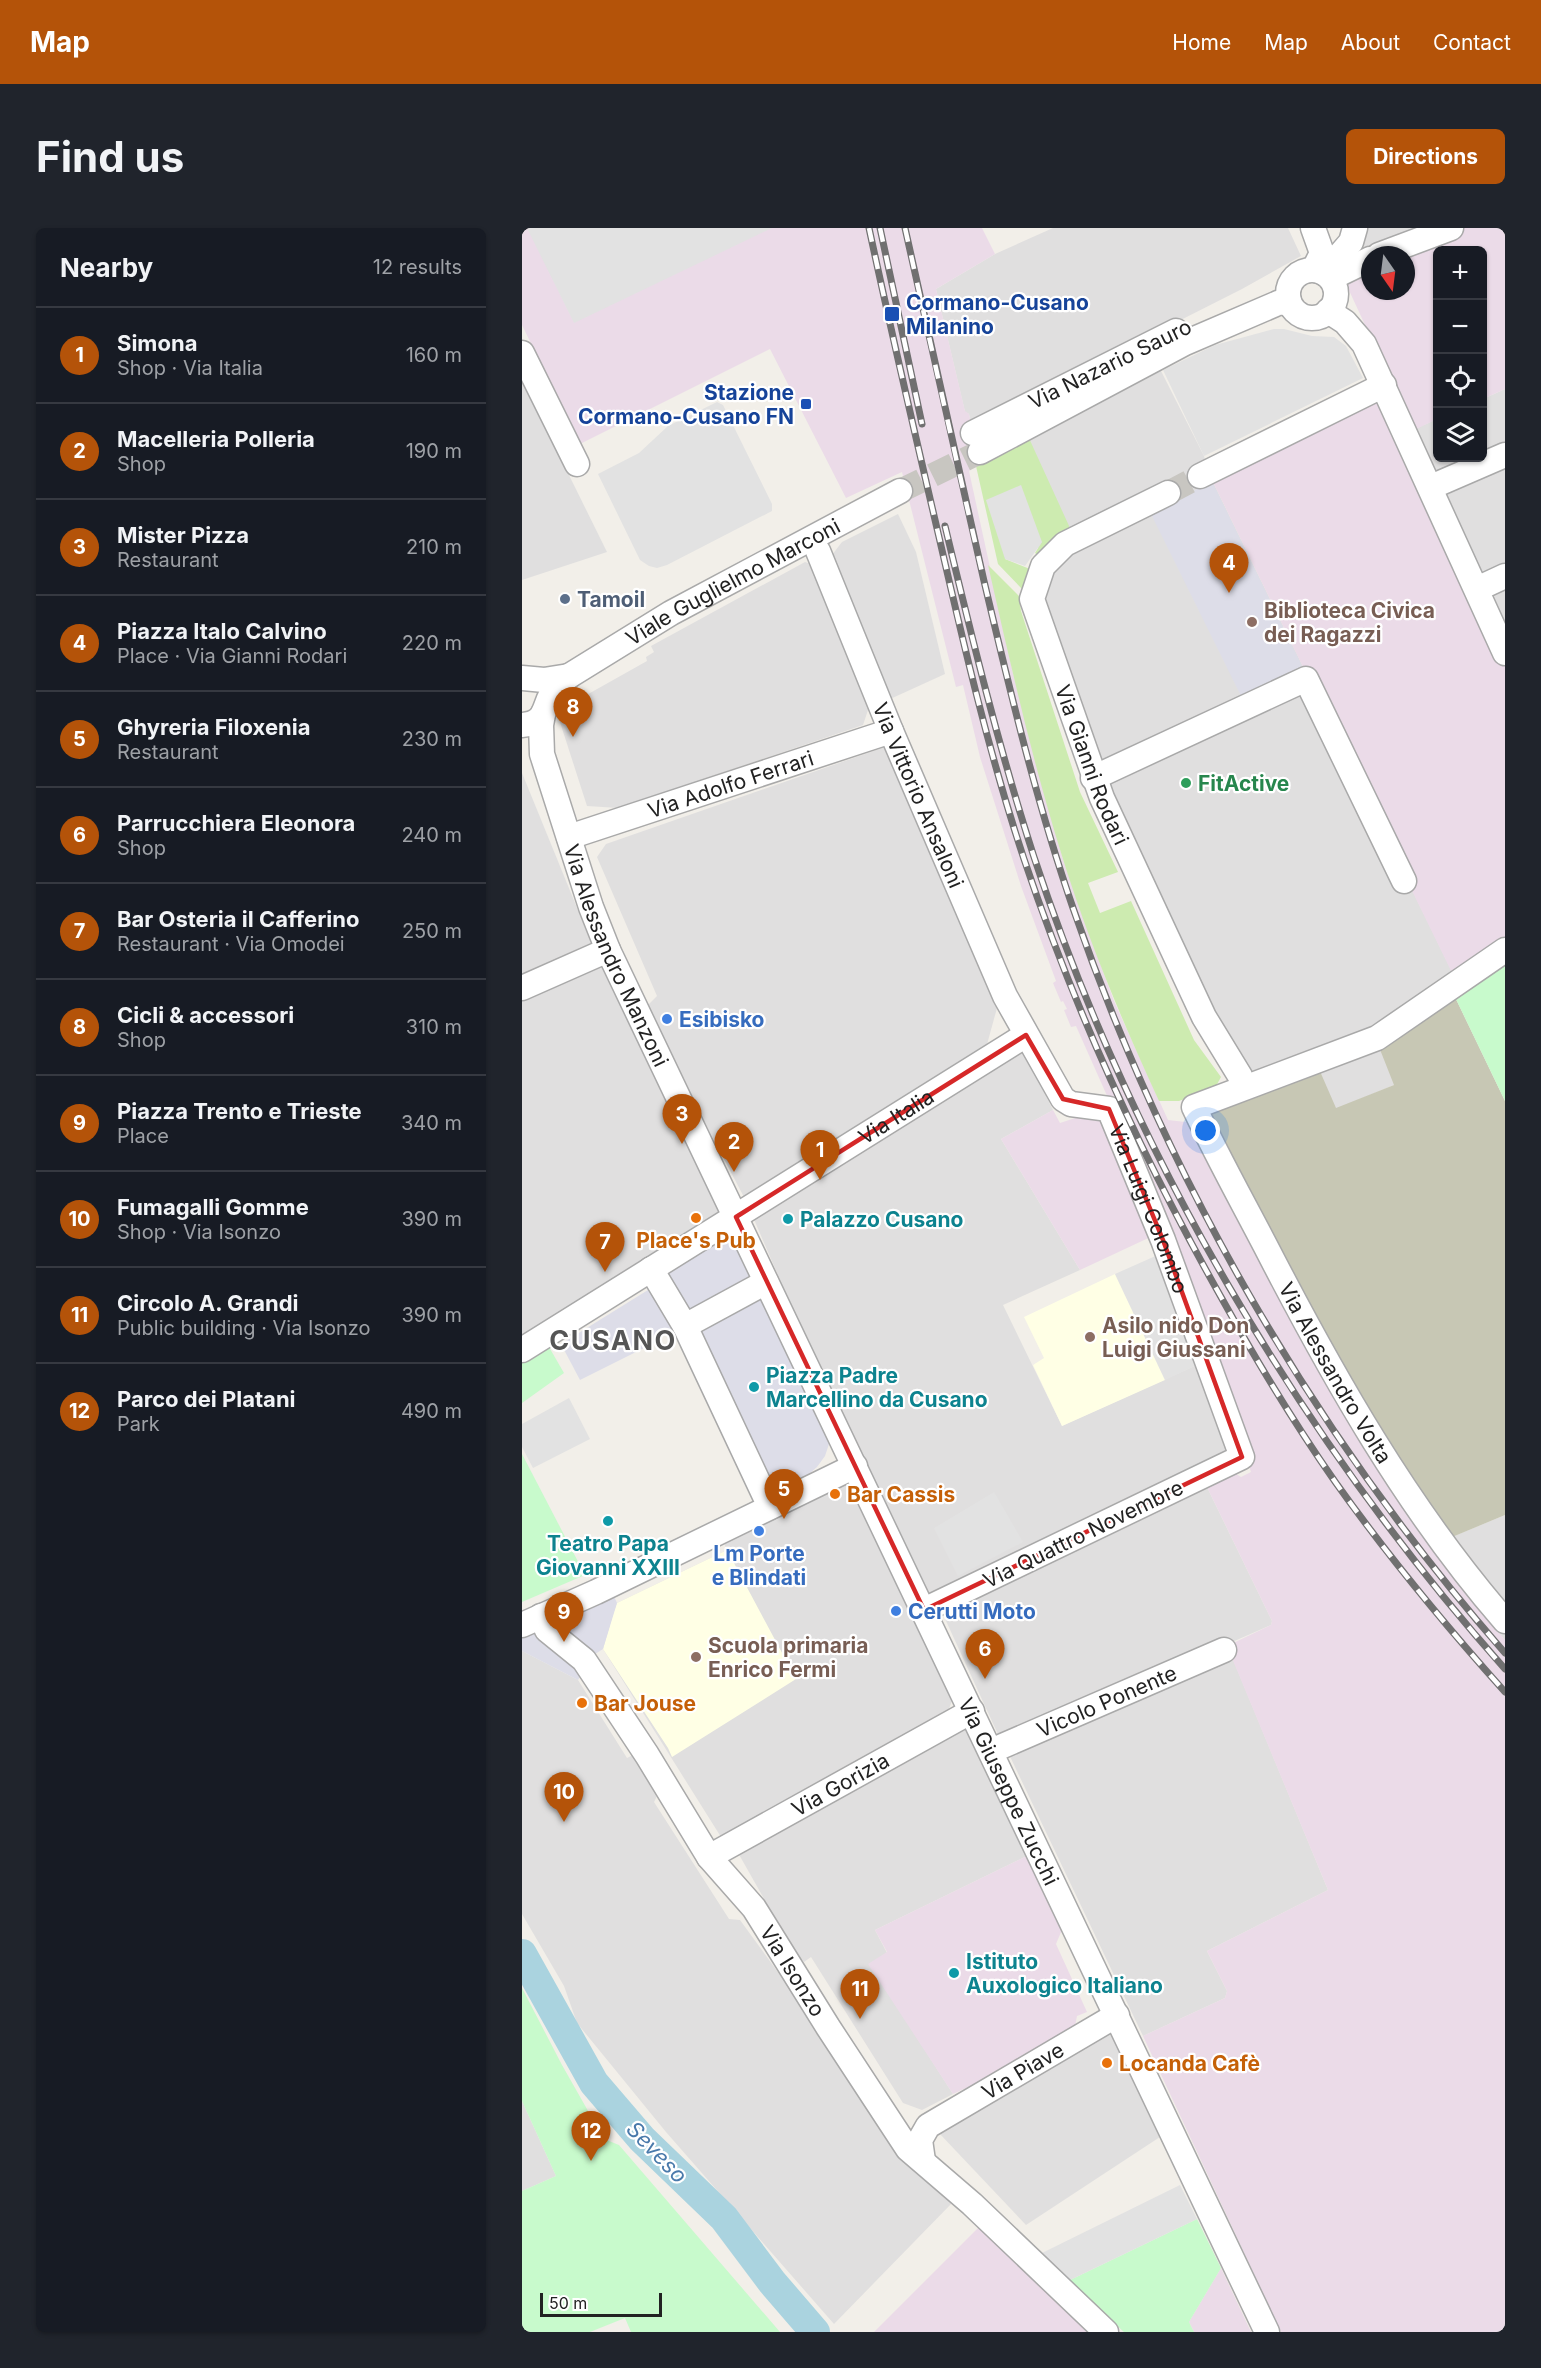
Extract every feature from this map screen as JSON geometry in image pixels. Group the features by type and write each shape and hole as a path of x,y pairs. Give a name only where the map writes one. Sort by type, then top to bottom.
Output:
{"street":[{"path":"1313,228 1322,253 1323,273 1336,292 1335,300 1328,312 1310,318 1295,311 1287,294 1289,284 1295,276 1304,271 1323,273 1361,262"},
{"path":"1323,273 1350,242 1355,228"},
{"path":"1403,246 1451,228"},
{"name":"Via Nazario Sauro","path":"976,442 1113,361 1211,314 1234,306 1247,317 1278,303 1289,302"},
{"path":"1328,312 1345,322 1364,344 1505,653"},
{"path":"522,353 577,464"},
{"path":"1200,476 1384,385"},
{"path":"1431,487 1505,454"},
{"name":"Viale Guglielmo Marconi","path":"569,676 671,613 900,491"},
{"name":"Via Gianni Rodari","path":"1168,493 1065,543 1042,566 1032,599 1093,778 1204,1017 1240,1076 1244,1087"},
{"name":"Via Vittorio Ansaloni","path":"818,551 891,731 1005,996 1026,1035"},
{"path":"1477,589 1505,576"},
{"path":"526,678 569,676"},
{"path":"538,714 556,687 569,676"},
{"path":"526,678 542,686 546,694 538,714"},
{"path":"1093,778 1306,679 1404,881"},
{"name":"Via Alessandro Manzoni","path":"538,714 541,725 542,754 591,907 608,950 736,1217"},
{"name":"Via Alessandro Manzoni","path":"522,730 542,754"},
{"name":"Via Adolfo Ferrari","path":"569,837 891,731"},
{"path":"522,988 608,950"},
{"path":"1244,1087 1377,1038 1505,950"},
{"name":"Via Luigi Colombo","path":"1026,1035 1063,1099 1076,1105 1109,1109 1163,1240 1242,1457"},
{"name":"Via Italia","path":"522,1350 1026,1035"},
{"name":"Via Alessandro Volta","path":"1244,1087 1194,1107 1314,1340 1370,1436 1443,1545 1468,1579 1505,1621"},
{"name":"Via Giuseppe Zucchi","path":"736,1217 1268,2332"},
{"path":"651,1269 686,1326 770,1507"},
{"path":"686,1326 766,1282"},
{"name":"Via Quattro Novembre","path":"924,1610 1242,1457"},
{"path":"531,1620 596,1592 855,1467"},
{"name":"Via Isonzo","path":"531,1620 584,1660 647,1755 709,1857 754,1908 908,2149 972,2204 1106,2332"},
{"name":"Vicolo Ponente","path":"991,1751 1224,1650"},
{"name":"Via Gorizia","path":"709,1857 972,1711"},
{"name":"Via Piave","path":"928,2126 1117,2015"},
{"path":"890,2120 906,2126 928,2126 920,2140 923,2161"}],"highlighted area":[{"path":"1026,1035 1063,1099 1109,1109 1163,1240 1242,1457 924,1610 736,1217"}],"shaded area":[{"path":"522,228 982,228 995,254 936,289 965,411 969,414 974,438 983,461 969,471 1013,673 1062,856 1080,909 1114,1001 1168,1120 1194,1123 1435,1544 1430,1547 1505,1640 1505,2332 1281,2332 1143,2036 1225,1998 1227,1991 1207,1951 1328,1890 1227,1646 1271,1625 1272,1621 1206,1485 1233,1472 1241,1477 1251,1472 1186,1284 1128,1143 1076,1026 1071,1027 1064,1010 1067,1009 1063,1001 1061,1002 1053,983 1056,981 1021,886 980,757 963,685 956,687 902,472 846,498 770,349 580,444 522,325"},
{"path":"527,228 772,228 574,323"},
{"path":"1053,228 1288,228 1301,256 1242,289 971,426 969,414 965,412 936,289 995,254"},
{"path":"1363,228 1416,228 1372,246 1363,245"},
{"path":"1461,228 1505,228 1505,389 1487,397 1487,246 1433,246 1433,421 1404,435 1505,661 1505,947 1455,979 1209,474 1397,394 1347,286 1350,276 1361,270 1361,300 1415,300 1415,251"},
{"path":"1274,329 1284,329 1312,336 1334,337 1346,346 1363,378 1204,456 1163,370 1215,345"},
{"path":"1159,367 1461,990 1394,1085 1336,1109 1263,1089 1242,1064 1212,1011 1108,794 1043,609 1028,436"},
{"path":"522,380 607,552 522,580"},
{"path":"1505,389 1505,661 1404,434 1433,421 1433,462 1487,462 1487,397"},
{"path":"717,402 723,405 772,504 772,511 667,565 657,568 649,566 640,560 598,474 639,453 668,426"},
{"path":"1212,481 1302,666 1241,696 1151,514"},
{"path":"1021,485 1042,542 1025,566 1005,559 986,500"},
{"path":"898,514 916,552 945,674 888,700 832,555 842,542"},
{"path":"805,562 811,564 869,707 863,725 618,808 587,806 559,719 577,709 574,702 647,661 646,657 654,652 651,646"},
{"path":"885,747 997,1008 986,1048 745,1199 694,1102 648,1005 657,996 597,857 606,844"},
{"path":"522,773 595,952 522,984"},
{"path":"600,958 722,1212 522,1337 522,992"},
{"path":"1454,995 1505,1101 1505,1515 1445,1540 1374,1432 1207,1116 1213,1108 1319,1069 1336,1108 1394,1085 1379,1047"},
{"path":"1023,1049 1053,1110 1001,1139 1080,1270 1003,1305 1062,1426 1201,1363 1235,1452 931,1597 786,1294 753,1217"},
{"path":"1053,1110 1060,1123 1087,1114 1108,1120 1157,1234 1080,1270 1001,1139"},
{"name":"Piazza Padre Marcellino da Cusano","path":"731,1229 831,1438 825,1456 817,1467 800,1482 757,1504 674,1333 672,1337 666,1335 659,1337 656,1342 580,1380 561,1344 648,1290 642,1283"},
{"path":"1160,1254 1201,1363 1165,1380 1115,1274"},
{"name":"Asilo nido Don Luigi Giussani","path":"1115,1274 1165,1380 1062,1426 1033,1365 1044,1358 1024,1317"},
{"path":"569,1398 590,1439 533,1468 522,1447 522,1424"},
{"path":"843,1484 854,1487 954,1695 949,1709 721,1837 603,1649 613,1614 617,1603 727,1550 724,1543"},
{"path":"1206,1485 1272,1621 1271,1625 1002,1743 941,1610"},
{"path":"994,1492 1023,1542 958,1576 934,1528"},
{"path":"1505,1515 1505,1640 1473,1603 1430,1546"},
{"name":"Scuola primaria Enrico Fermi","path":"727,1550 796,1679 672,1757 603,1649 617,1603"},
{"path":"612,1592 617,1603 603,1649 592,1656 578,1680 522,1651 522,1634"},
{"path":"522,1651 578,1680 627,1758 637,1753 657,1783 651,1787 657,1796 654,1802 729,1919 740,1920 827,2040 953,2202 834,2324 666,2132 577,2023 564,1986 522,1914"},
{"path":"1230,1652 1328,1890 1207,1951 1227,1991 1225,1998 1143,2036 1006,1748"},
{"path":"964,1723 1029,1855 875,1930 887,1953 912,2030 953,2094 922,2110 903,2103 811,1957 804,1962 789,1943 737,1851"},
{"name":"Istituto Auxologico Italiano","path":"1029,1855 1064,1925 1056,1944 1087,2012 1077,2016 1075,2026 983,2080 953,2094 868,1964 887,1952 875,1930"},
{"path":"1112,2026 1163,2135 1026,2225 939,2133"},
{"path":"522,2101 556,2176 522,2191"},
{"path":"1180,2185 1197,2219 1068,2281 1042,2253"},
{"path":"981,2225 1094,2332 874,2332"},
{"path":"1221,2268 1251,2332 1194,2332 1189,2322"}],"green space":[{"path":"1028,436 1070,528 1038,555 1035,553 1042,542 1005,559 1030,569 1022,589 998,564 976,466"},
{"path":"988,565 1019,596 1021,611 1080,792 1118,872 1088,883 1100,913 1131,901 1194,1040 1221,1077 1215,1088 1179,1101 1159,1101 1132,1041 1094,949 1051,820 1031,747"},
{"path":"1505,961 1505,1101 1454,995"},
{"path":"549,1347 564,1373 522,1403 522,1362"},
{"path":"522,1454 585,1575 522,1602"},
{"path":"522,1988 604,2139 619,2145 780,2332 631,2332 625,2318 590,2332 522,2332 522,2191 556,2176 522,2101"},
{"path":"1197,2219 1221,2268 1189,2322 1194,2332 1124,2332 1068,2281"}],"waterway":[{"name":"Seveso","path":"522,1954 594,2083 642,2139 724,2218 772,2282 815,2332"}],"tunnel":[{"path":"900,491 980,452"},
{"path":"1168,493 1200,476"}],"railway":[{"path":"869,228 948,578 988,740 1011,819 1044,916 1112,1083 1192,1244 1290,1414 1336,1483 1376,1537 1439,1616 1505,1692"},
{"path":"880,228 922,424"},
{"path":"905,228 984,581 1024,746 1073,908 1111,1009 1153,1109 1201,1206 1253,1302 1310,1394 1371,1483 1436,1570 1505,1653"},
{"path":"945,526 998,734 1034,857 1074,967 1120,1075 1172,1182 1229,1287 1291,1388 1359,1486 1430,1580 1505,1669"}],"place":[{"name":"Cormano-Cusano Milanino","path":"892,314"},
{"name":"Stazione Cormano-Cusano FN","path":"806,404"},
{"name":"Piazza Italo Calvino","path":"1229,593"},
{"name":"Tamoil","path":"565,599"},
{"name":"Biblioteca Civica dei Ragazzi","path":"1252,622"},
{"name":"Cicli & accessori","path":"573,737"},
{"name":"FitActive","path":"1186,783"},
{"name":"Esibisko","path":"667,1019"},
{"name":"Mister Pizza","path":"682,1144"},
{"name":"Macelleria Polleria","path":"734,1172"},
{"name":"Simona","path":"820,1180"},
{"name":"Place's Pub","path":"696,1218"},
{"name":"Palazzo Cusano","path":"788,1219"},
{"name":"Bar Osteria il Cafferino","path":"605,1272"},
{"name":"Asilo nido Don Luigi Giussani","path":"1090,1337"},
{"name":"Piazza Padre Marcellino da Cusano","path":"754,1387"},
{"name":"Bar Cassis","path":"835,1494"},
{"name":"Ghyreria Filoxenia","path":"784,1519"},
{"name":"Teatro Papa Giovanni XXIII","path":"608,1521"},
{"name":"Lm Porte e Blindati","path":"759,1531"},
{"name":"Cerutti Moto","path":"896,1611"},
{"name":"Piazza Trento e Trieste","path":"564,1642"},
{"name":"Scuola primaria Enrico Fermi","path":"696,1657"},
{"name":"Parrucchiera Eleonora","path":"985,1679"},
{"name":"Bar Jouse","path":"582,1703"},
{"name":"Fumagalli Gomme","path":"564,1822"},
{"name":"Istituto Auxologico Italiano","path":"954,1973"},
{"name":"Circolo A. Grandi","path":"860,2019"},
{"name":"Locanda Cafè","path":"1107,2063"},
{"name":"Parco dei Platani","path":"591,2161"}],"district":[{"name":"CUSANO","path":"613,1340"}]}
